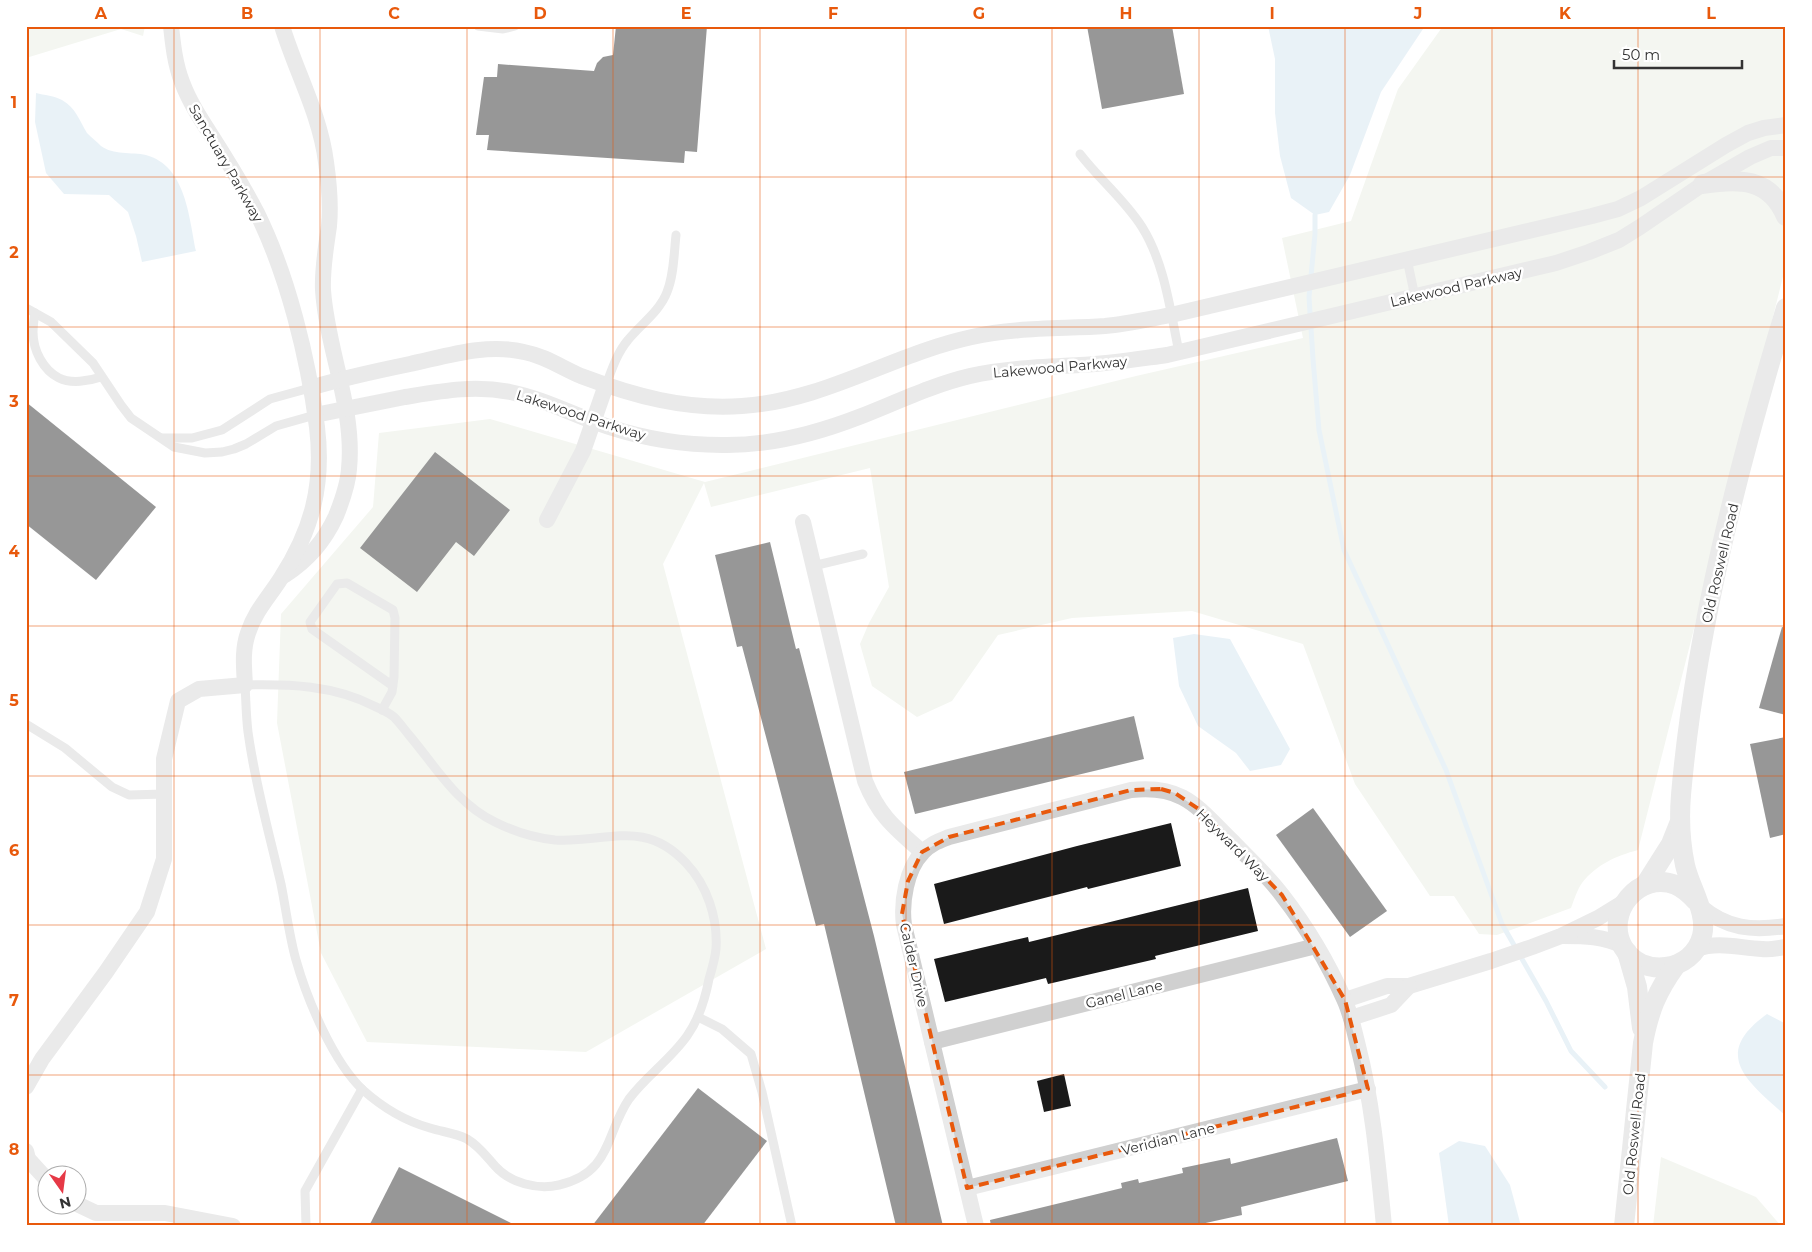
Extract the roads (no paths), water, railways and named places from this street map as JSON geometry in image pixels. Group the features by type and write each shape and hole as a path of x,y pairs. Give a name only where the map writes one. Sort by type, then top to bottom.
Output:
{"street":[{"name":"Sanctuary Parkway","path":"171,26 176,61 182,82 196,110 245,190 268,238 289,299 310,388 315,415 320,467 318,491 305,533 281,578"},
{"path":"26,1087 42,1059 106,972 147,912 164,859 164,759 178,701 199,690 245,685 244,650 253,618 281,578 299,566 316,548 333,522 349,470 350,446 345,408 328,326 323,290 330,203 322,135 314,110 290,54 282,26"},
{"path":"310,388 340,379 470,351 500,348 525,352 606,385 652,399 682,405 714,407 777,402 832,387 915,354 973,336 1108,325 1171,316 1618,209 1641,198 1748,133 1764,128 1786,125"},
{"name":"Lakewood Parkway","path":"315,415 453,389 481,389 509,392 537,399 607,427 642,436 676,442 722,445 766,442 837,426 969,376 1026,368 1118,362 1179,352 1523,272 1589,252 1618,240 1703,184 1760,152 1771,148 1786,148"},
{"path":"1703,184 1739,181 1767,189 1776,198 1786,216"},
{"name":"Old Roswell Road","path":"1624,1226 1643,1043 1648,1019 1655,997 1665,980 1676,965 1688,959 1696,949 1702,939 1704,928 1703,917 1685,863 1679,824 1687,733 1696,675 1723,545 1749,437 1786,308"},
{"path":"547,520 583,450 606,385"},
{"path":"803,522 865,781 880,811 922,852"},
{"name":"Heyward Way","path":"922,852 934,842 949,837 1131,790 1161,789 1175,793 1200,810 1282,895 1316,946 1345,1000 1368,1089 1374,1127 1384,1226"},
{"name":"Old Roswell Road","path":"1643,1043 1637,987 1625,949 1618,936 1617,924 1619,912 1624,902 1634,891 1646,885 1672,844 1679,824"},
{"name":"Calder Drive","path":"922,852 914,864 908,881 902,914 976,1226"},
{"path":"1646,885 1660,882 1674,884 1686,890 1712,917 1737,927 1752,929 1786,926"},
{"path":"1345,1000 1387,986 1409,986 1491,961 1561,936 1598,918 1624,902"},
{"path":"1561,936 1601,938 1615,942 1635,960 1650,967 1666,968 1676,965"},
{"path":"1696,949 1723,944 1762,949 1786,947"},
{"name":"Ganel Lane","path":"932,1042 1316,946"},
{"path":"1351,1018 1391,1005 1409,986"},
{"name":"Veridian Lane","path":"967,1188 1368,1089"},
{"path":"26,1150 28,1159 38,1170"},
{"path":"88,1209 96,1213 164,1213 233,1226"}],"lane":[{"path":"478,26 503,29 516,26"},
{"path":"1080,154 1142,227 1151,244 1160,266 1179,352"},
{"path":"606,385 620,351 661,304 667,293 676,235"},
{"path":"1407,259 1415,297"},
{"path":"26,308 51,322 93,363 131,418 174,447 188,451 222,452 246,444 276,426 315,415"},
{"path":"35,313 33,334 37,353 44,366 60,379 83,381 101,377"},
{"path":"161,438 192,438 222,430 270,399 310,388"},
{"path":"814,566 862,554"},
{"path":"382,710 392,692 393,686 394,677 395,618 393,610 347,583 337,584 310,622 312,629 393,686"},
{"path":"245,685 295,685 317,688 357,698 382,710 393,716 443,780 465,802 494,822 537,837 554,840 622,835 652,839 664,844 686,862 702,884 709,900 716,933 716,950 698,1017 674,1052 636,1089 625,1104 612,1138 598,1162 578,1178 556,1186 531,1185 508,1177 496,1168 486,1154 466,1139 415,1123 400,1116 379,1103 351,1077 325,1032 296,959 250,741 245,685"},
{"path":"26,724 65,748 112,787 129,795 164,794"},
{"path":"698,1017 722,1029 751,1054 762,1092 792,1226"},
{"path":"306,1226 306,1191 362,1089"}],"water":[{"path":"1268,26 1425,26 1381,92 1350,175 1329,212 1315,215 1291,198 1280,156 1275,113 1275,59"},
{"path":"36,93 67,103 77,115 87,133 106,149 146,155 159,161 170,170 178,181 188,209 196,251 142,262 128,212 109,195 64,194 46,173 35,122"},
{"path":"1194,634 1230,639 1290,749 1281,765 1250,771 1236,753 1198,726 1179,686 1173,638"},
{"path":"1767,1014 1786,1024 1786,1116 1748,1080 1741,1068 1738,1055 1741,1042 1750,1029"},
{"path":"1459,1141 1485,1146 1510,1185 1521,1226 1449,1226 1439,1153"}],"waterway":[{"path":"1315,215 1309,297 1319,430 1344,550 1446,770 1502,924 1546,1001 1571,1051 1605,1087"}]}
